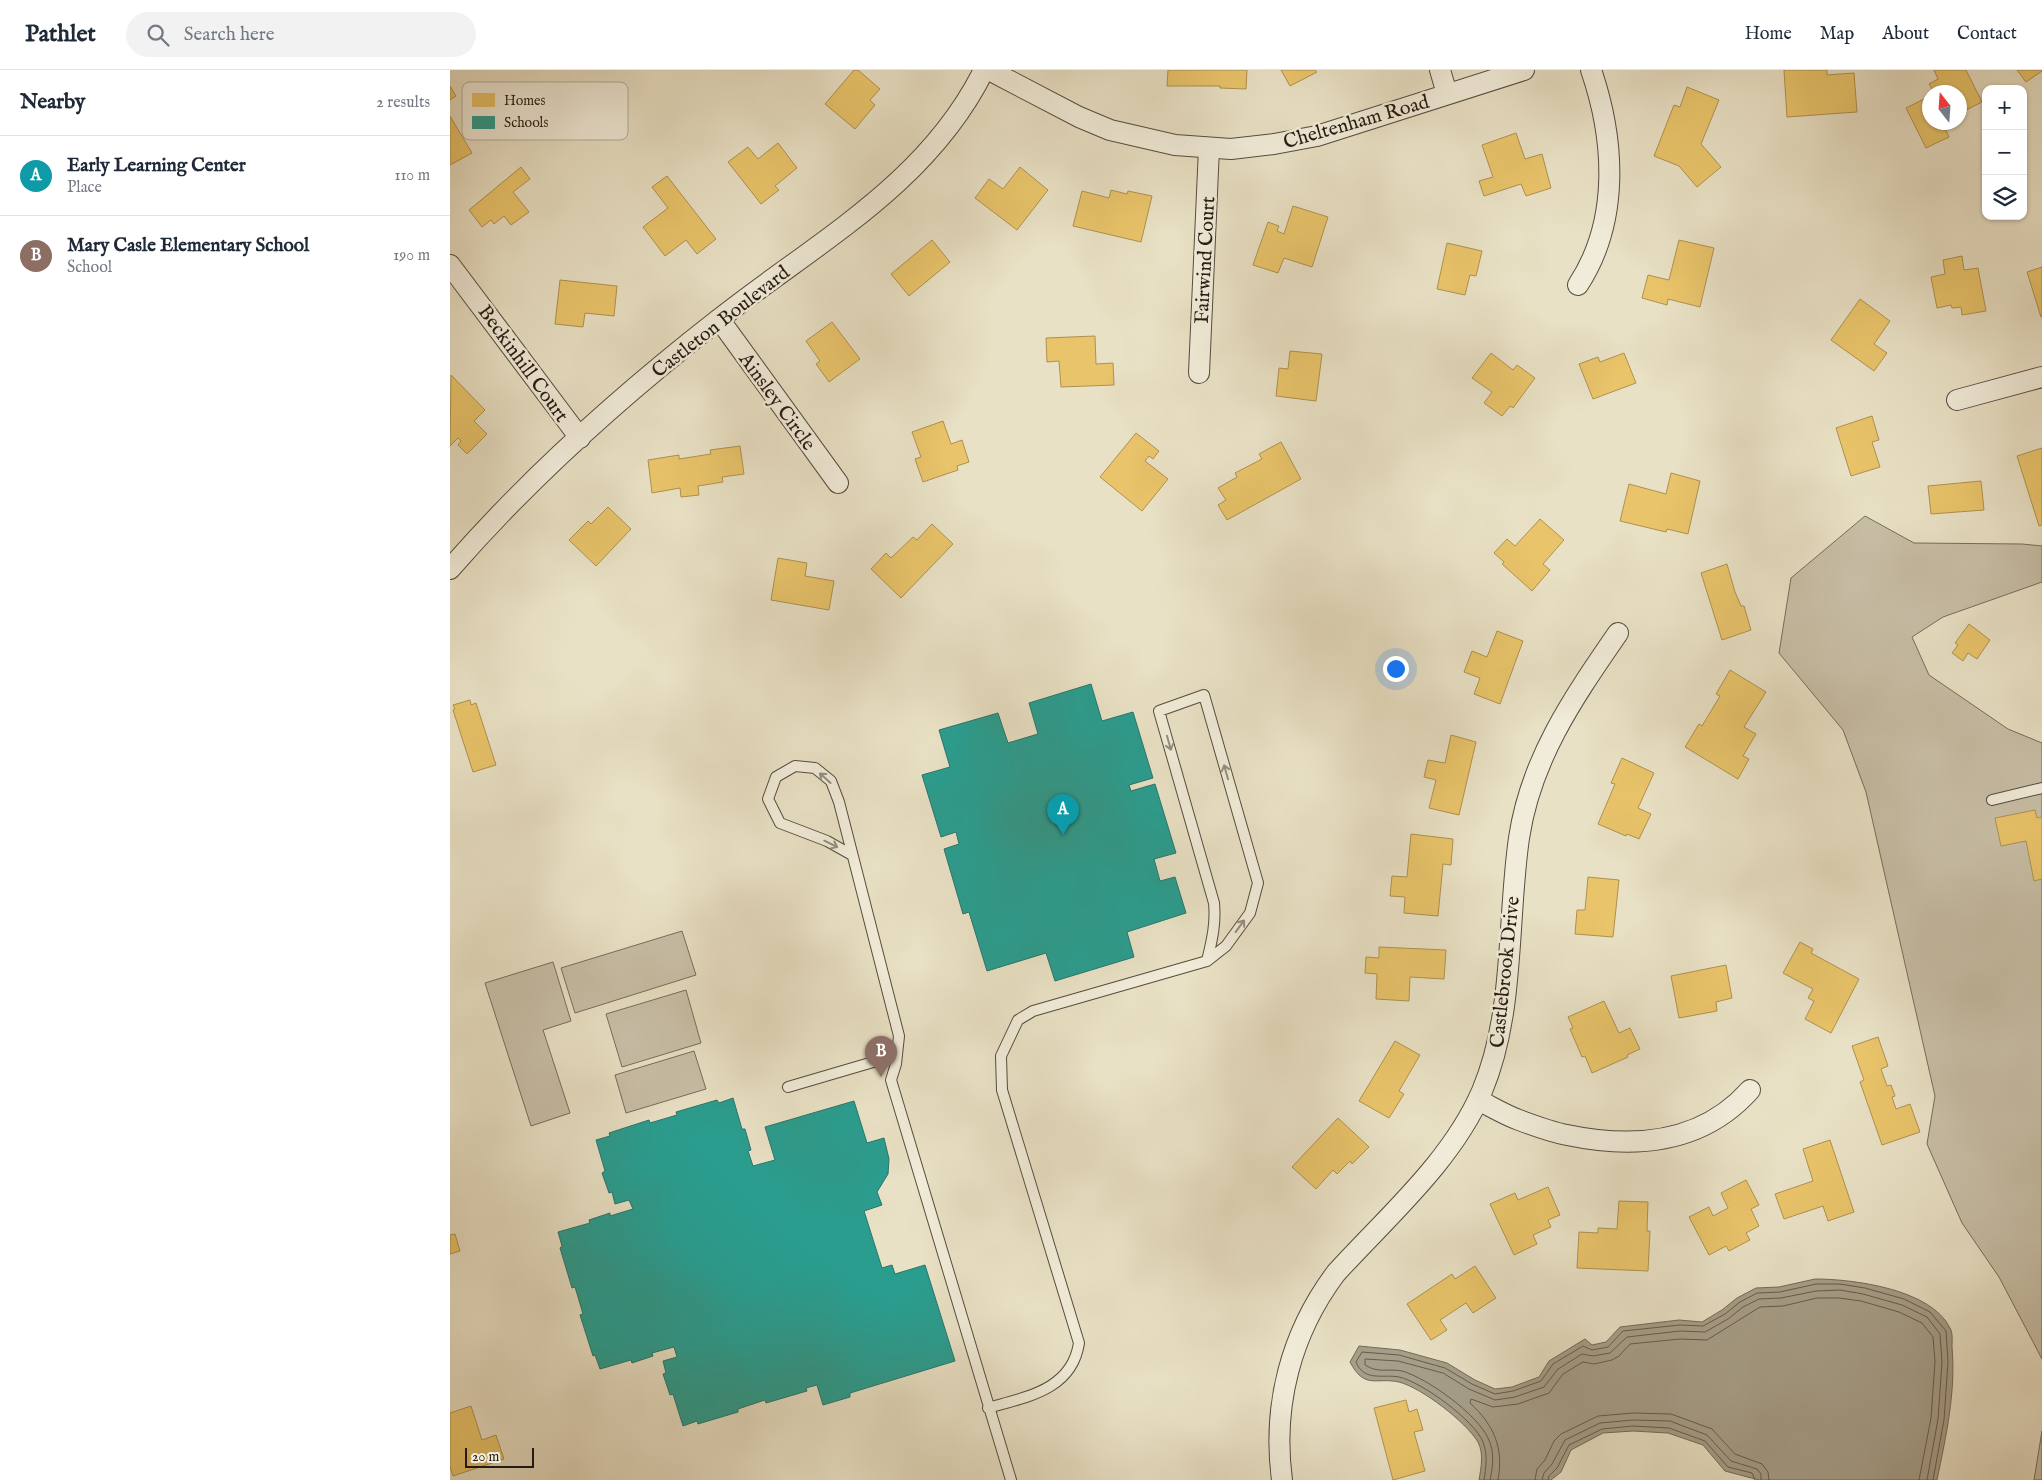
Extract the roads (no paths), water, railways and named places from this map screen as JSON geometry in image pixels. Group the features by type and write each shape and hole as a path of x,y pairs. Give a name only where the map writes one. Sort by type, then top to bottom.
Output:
{"street":[{"name":"Castleton Boulevard","path":"450,569 465,551 548,467 627,394 719,319 862,214 890,191 914,168 943,134 969,98 984,70"},
{"name":"Cheltenham Road","path":"989,70 1079,117 1110,130 1170,144 1209,148 1253,147 1317,136 1524,70"},
{"path":"1440,70 1447,94"},
{"path":"1578,285 1593,256 1604,226 1609,186 1609,148 1604,116 1591,70"},
{"name":"Fairwind Court","path":"1199,373 1209,148"},
{"name":"Beckinhill Court","path":"450,264 580,438"},
{"name":"Ainsley Circle","path":"719,319 838,483"},
{"path":"1957,400 2042,377"},
{"name":"Castlebrook Drive","path":"1282,1480 1279,1447 1283,1392 1294,1350 1302,1329 1336,1273 1434,1167 1461,1132 1478,1100 1493,1063 1500,1034 1519,836 1532,784 1539,764 1562,716 1618,633"},
{"path":"1478,1100 1518,1120 1558,1134 1610,1142 1641,1141 1670,1138 1714,1120 1740,1102 1750,1090"}],"lane":[{"path":"988,1408 1046,1389 1058,1381 1070,1369 1077,1357 1079,1343 1002,1090 1002,1056 1018,1020 1033,1010 1207,960 1226,946 1250,913 1258,883 1204,694 1159,711 1214,903 1216,919 1214,938 1207,960"},
{"path":"852,854 827,841 780,823 768,800 776,777 795,766 815,768 831,781 852,854 899,1036 891,1080 1011,1480"},
{"path":"1992,800 2042,788"},
{"path":"788,1087 897,1055"}],"water":[{"path":"1815,1279 1869,1284 1909,1295 1926,1304 1940,1315 1950,1328 1952,1335 1953,1381 1947,1430 1937,1480 1759,1480 1725,1471 1703,1445 1668,1433 1633,1431 1603,1433 1571,1450 1561,1472 1551,1480 1479,1480 1482,1461 1480,1447 1464,1425 1431,1398 1409,1385 1391,1381 1371,1381 1355,1371 1350,1362 1359,1346 1400,1350 1447,1363 1475,1380 1495,1389 1512,1387 1539,1377 1549,1361 1585,1339 1592,1345 1606,1342 1620,1327 1679,1320 1702,1322 1737,1298 1756,1288 1779,1287"}],"place":[{"name":"Early Learning Center","path":"1063,835"},
{"name":"Mary Casle Elementary School","path":"881,1077"}]}
